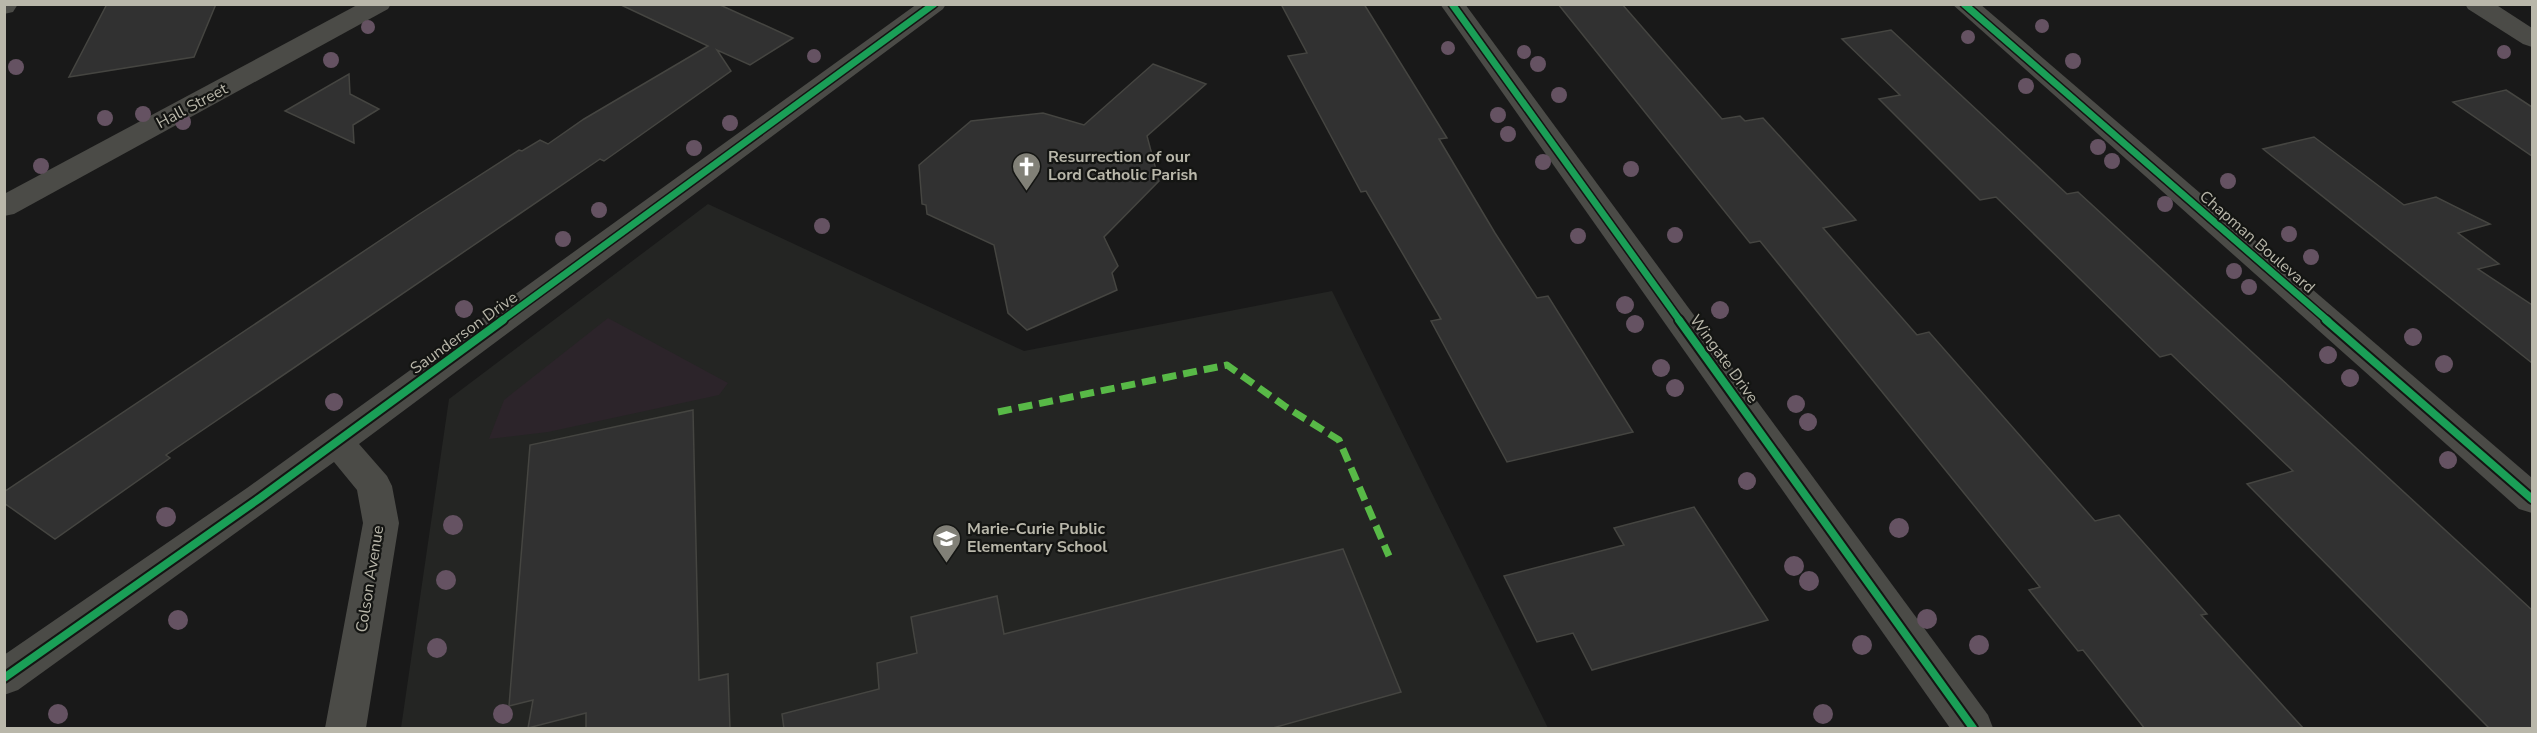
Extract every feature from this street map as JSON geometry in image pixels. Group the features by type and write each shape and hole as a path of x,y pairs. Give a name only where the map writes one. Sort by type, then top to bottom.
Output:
{"street":[{"name":"Hall Street","path":"4,207 379,4"},
{"name":"Wingate Drive","path":"1452,4 1961,726"},
{"name":"Chapman Boulevard","path":"1964,4 2532,499"},
{"path":"2477,4 2532,39"},
{"name":"Saunderson Drive","path":"4,678 338,442 921,7"},
{"name":"Colson Avenue","path":"338,442 375,486 381,523 346,729"}],"shaded area":[{"name":"Marie-Curie Public Elementary School","path":"708,204 1024,351 1332,291 1548,728 401,728 449,399"},
{"path":"608,318 728,383 719,395 548,432 489,439 504,400"}],"building":[{"path":"107,4 216,4 194,57 69,77"},
{"path":"619,4 718,4 793,38 750,65 717,50 731,71 604,161 600,159 166,455 170,458 55,539 4,503 4,492 418,215 519,150 522,151 540,140 548,144 584,119 708,46"},
{"path":"1281,4 1364,4 1447,138 1439,139 1495,233 1537,298 1548,296 1633,432 1507,462 1431,321 1441,319 1366,191 1361,192 1288,56 1307,53"},
{"path":"1558,4 1622,4 1722,119 1740,116 1745,121 1763,118 1856,220 1823,228 1917,335 1929,332 2095,521 2119,515 2207,614 2201,615 2304,729 2145,729 2083,650 2078,651 2029,590 2040,587 1760,241 1750,243"},
{"path":"1891,30 2067,194 2078,192 2532,610 2532,729 2490,729 2247,484 2293,471 2171,354 2160,357 1996,197 1980,200 1879,99 1900,95 1842,39"},
{"name":"Resurrection of our Lord Catholic Parish","path":"1153,64 1206,84 1147,136 1159,181 1104,237 1118,266 1112,273 1117,290 1027,330 1008,313 994,245 927,214 926,205 922,204 919,165 971,121 1043,113 1084,125"},
{"path":"349,74 350,94 379,109 353,125 354,143 285,111"},
{"path":"2506,90 2532,107 2532,156 2453,102"},
{"path":"2314,137 2404,205 2436,197 2490,224 2458,233 2499,264 2478,269 2532,305 2532,363 2263,149"},
{"path":"693,410 699,680 728,674 730,729 586,729 586,713 528,728 533,700 509,706 530,445"},
{"path":"1694,507 1768,620 1592,670 1573,633 1537,642 1504,576 1624,545 1614,528"},
{"path":"1343,549 1401,692 1269,729 784,729 782,714 879,689 877,663 917,653 911,617 997,596 1004,634"}],"marked path":[{"path":"998,412 1227,365 1286,407 1339,440 1389,556"}],"cycle path":[{"path":"4,678 260,498 934,4"},
{"path":"1452,4 1973,728"},
{"path":"1964,4 2532,499"}],"place":[{"name":"Resurrection of our Lord Catholic Parish","path":"1027,192"},
{"name":"Marie-Curie Public Elementary School","path":"946,564"}]}
